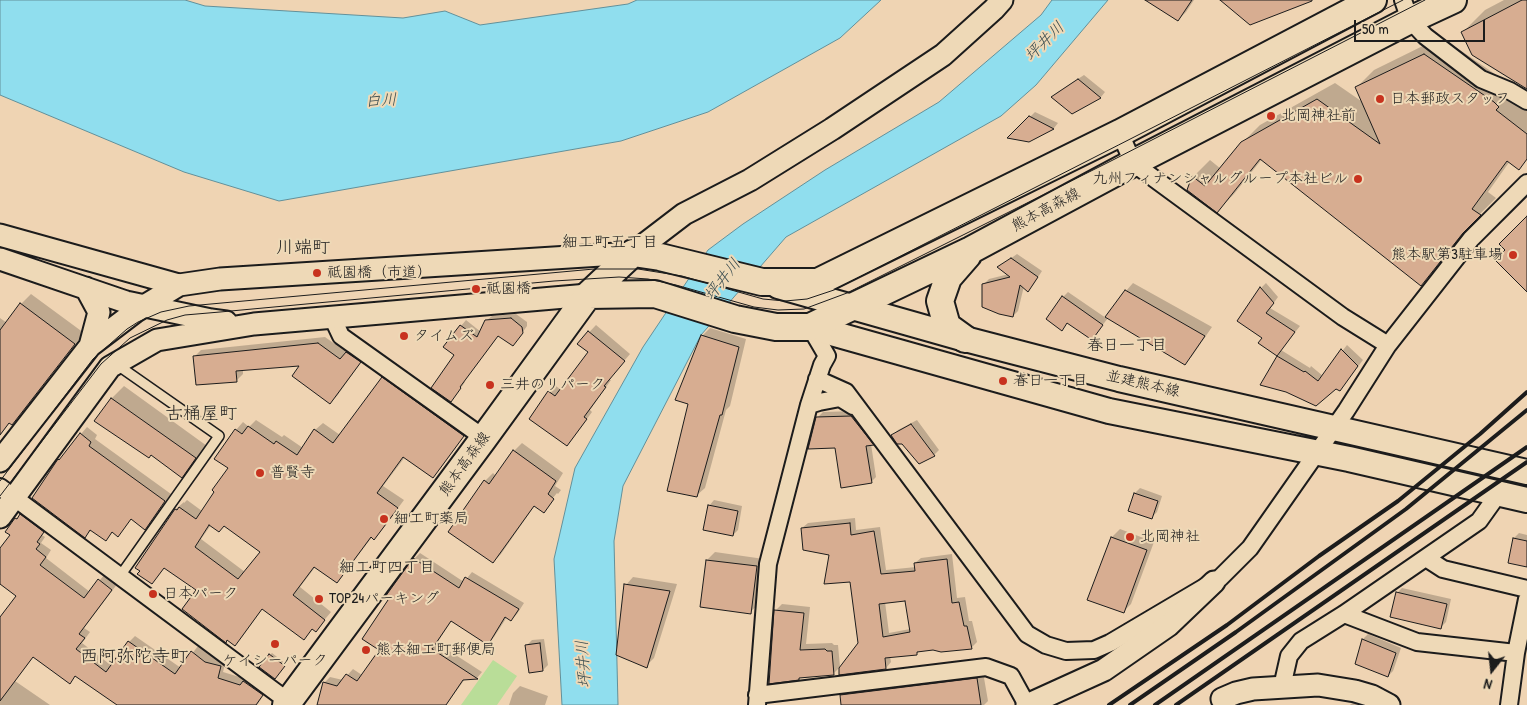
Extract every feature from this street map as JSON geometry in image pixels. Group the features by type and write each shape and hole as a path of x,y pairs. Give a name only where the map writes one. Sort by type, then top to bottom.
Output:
{"main road":[{"path":"633,252 758,281 818,282 1120,133 1373,0"},
{"name":"熊本高森線","path":"588,295 655,294 735,319 776,327 810,327 971,250 1133,163 1406,10 1453,0"},
{"path":"964,339 947,326 940,301 948,278 971,250"},
{"name":"熊本高森線","path":"289,704 588,295 633,252"},
{"name":"並建熊本線","path":"758,281 964,339 1119,379 1527,472"},
{"path":"810,327 1109,411 1350,459 1527,500"}],"street":[{"path":"0,461 90,346 144,306 179,285 220,279 633,252 684,214 750,180 832,130 943,55 1002,0"},
{"path":"1406,10 1425,36 1480,79 1510,91 1527,101"},
{"path":"1120,133 1133,163 1343,317 1388,345"},
{"path":"817,379 846,392 1027,634 1046,646 1066,651 1094,650 1110,643 1214,582 1250,548 1317,453 1388,345 1472,239 1527,183"},
{"path":"0,234 179,285"},
{"path":"0,259 126,302 211,320 254,324"},
{"path":"86,288 99,312 90,346"},
{"path":"0,517 7,493 110,367 157,340 254,324 588,295"},
{"path":"332,317 341,336 484,438"},
{"path":"810,327 827,356 822,364 808,406 768,564 757,700 986,667 1011,676 1027,705 1104,670 1169,624 1214,582"},
{"path":"808,406 840,398 859,410"},
{"path":"7,493 289,704"},
{"path":"1282,687 1290,656 1301,641 1344,614 1479,521 1499,493"},
{"path":"1426,558 1443,569 1527,588"},
{"path":"1510,705 1516,653 1527,599"},
{"path":"1344,614 1417,642 1516,653"},
{"path":"1220,703 1236,693 1253,689 1318,686 1355,691 1372,696 1389,705"}],"lane":[{"path":"116,364 219,436 120,576"}],"green space":[{"path":"493,660 517,676 497,705 461,705"}],"water":[{"name":"白川","path":"0,0 185,0 205,6 403,18 445,11 480,25 628,4 637,0 881,0 840,38 708,112 621,141 279,201 184,172 0,95"},
{"name":"坪井川","path":"1052,0 1108,0 1036,85 1001,116 786,237 701,335 623,486 614,541 618,705 562,705 554,559 575,468 643,347 708,250 743,224 825,170 939,102 1041,15"}],"building":[{"path":"1145,0 1192,0 1178,21"},
{"path":"1220,0 1312,0 1312,1 1250,25"},
{"path":"1522,0 1527,0 1527,89 1472,55 1461,32"},
{"path":"1424,54 1494,102 1499,107 1496,110 1527,134 1527,159 1519,170 1507,161 1472,209 1481,215 1463,233 1421,286 1260,159 1217,213 1187,190 1192,176 1205,186 1241,142 1317,99 1380,144 1355,87"},
{"path":"1078,79 1101,98 1072,114 1051,97"},
{"path":"1029,116 1054,129 1029,142 1007,138"},
{"name":"熊本駅第3駐車場","path":"1527,216 1527,292 1495,260 1505,250 1499,244"},
{"path":"1011,258 1038,277 1028,292 1020,285 1013,317 982,307 982,284 1010,277 997,267"},
{"path":"1260,287 1274,303 1266,313 1295,332 1277,356 1258,343 1262,338 1237,321"},
{"path":"1125,290 1205,336 1185,365 1105,317"},
{"path":"1062,296 1103,325 1092,340 1067,323 1062,331 1046,319"},
{"path":"20,303 75,344 12,425 9,423 0,435 0,330"},
{"path":"511,318 522,327 523,333 513,346 498,336 451,402 431,388 454,355 443,347 460,325 477,337 485,320"},
{"path":"588,331 625,361 604,386 606,387 584,417 587,419 567,446 529,419 548,391 555,396 588,352 577,344"},
{"path":"701,335 739,347 722,415 720,415 697,497 667,491 688,404 675,400"},
{"path":"318,343 340,359 346,352 361,362 330,404 292,376 299,366 236,371 237,382 196,385 193,356"},
{"path":"1341,349 1358,366 1340,391 1336,389 1316,406 1286,392 1260,385 1277,356 1305,371 1318,381"},
{"path":"382,377 464,436 433,478 403,457 377,493 398,508 374,540 371,537 337,583 314,567 293,595 325,620 316,632 312,629 304,640 262,609 235,646 227,640 226,643 182,609 196,590 164,568 152,584 137,574 140,571 135,568 175,509 177,510 179,507 196,519 214,492 212,490 228,468 214,459 235,429 242,434 248,426 274,444 276,441 297,455 314,429 333,443","holes":["209,525 219,532 224,526 260,552 238,579 195,547"]},
{"path":"111,398 196,458 182,478 151,455 149,458 94,421"},
{"path":"851,416 874,445 866,446 872,483 841,488 835,448 808,449 816,417"},
{"path":"911,424 935,456 919,464 902,444 897,444 891,435"},
{"path":"80,433 91,442 89,446 165,501 145,530 131,519 118,537 112,532 106,541 90,530 85,538 32,498 58,459"},
{"path":"513,450 556,481 548,494 554,499 544,513 534,506 493,563 448,532 484,480 489,484"},
{"path":"1134,493 1158,501 1152,519 1128,511"},
{"path":"708,505 738,511 733,536 703,530"},
{"path":"20,514 44,532 37,542 40,544 36,549 46,557 40,565 84,598 98,579 112,590 79,634 85,638 76,649 106,672 128,641 175,674 191,651 205,662 221,666 218,678 240,685 243,681 263,695 256,705 117,705 75,676 70,684 33,657 0,701 0,617 16,596 0,584 0,548 10,535 5,532"},
{"path":"850,523 851,535 874,531 881,574 915,571 914,563 947,559 952,603 959,602 964,626 967,626 972,649 941,652 933,650 917,652 917,655 885,658 886,669 839,675 839,668 858,643 850,582 824,584 829,555 803,550 801,528","holes":["905,601 910,632 883,637 879,604"]},
{"path":"1111,537 1147,550 1124,613 1087,600"},
{"path":"1513,538 1527,541 1527,567 1508,563"},
{"path":"413,558 459,588 465,577 519,609 511,621 505,617 488,645 451,621 432,649 478,679 463,680 446,705 317,705 323,682 337,686 346,674 357,681 379,650 362,639 388,600 385,597"},
{"path":"706,560 757,566 751,614 700,607"},
{"path":"624,584 670,591 647,668 616,655"},
{"path":"1396,592 1447,604 1441,629 1390,617"},
{"path":"774,610 804,613 800,650 825,649 832,651 834,675 799,678 799,680 769,684"},
{"path":"1362,639 1396,653 1388,677 1355,664"},
{"path":"540,643 543,671 529,673 525,645"},
{"path":"269,654 285,666 275,679 259,667"},
{"path":"977,678 981,705 841,705 840,695"}],"tram line":[{"path":"0,481 93,359 127,329 161,312 189,306 594,269 638,269 682,276 763,299 785,301 807,299 834,290 1403,0"},
{"path":"0,496 101,364 130,338 167,320 185,315 554,281 619,277 648,279 676,285 754,307 778,310 804,309 847,293 1109,162 1425,0"}],"railway":[{"path":"1109,705 1227,625 1319,556 1398,501 1480,434 1527,392"},
{"path":"1130,705 1236,632 1406,509 1527,410"},
{"path":"1155,705 1527,447"},
{"path":"1176,705 1527,462"}],"place":[{"name":"日本郵政スタッフ","path":"1380,99"},
{"name":"北岡神社前","path":"1271,116"},
{"name":"九州フィナンシャルグループ本社ビル","path":"1358,179"},
{"name":"熊本駅第3駐車場","path":"1513,255"},
{"name":"祗園橋（市道）","path":"317,273"},
{"name":"祗園橋","path":"476,289"},
{"name":"タイムズ","path":"404,336"},
{"name":"春日一丁目","path":"1003,381"},
{"name":"三井のリパーク","path":"490,385"},
{"name":"普賢寺","path":"260,473"},
{"name":"細工町薬局","path":"384,519"},
{"name":"北岡神社","path":"1130,537"},
{"name":"日本パーク","path":"153,594"},
{"name":"TOP24パーキング","path":"319,599"},
{"name":"ケイシーパーク","path":"275,644"},
{"name":"熊本細工町郵便局","path":"366,650"}],"district":[{"name":"細工町五丁目","path":"610,243"},
{"name":"川端町","path":"303,248"},
{"name":"春日一丁目","path":"1127,346"},
{"name":"古桶屋町","path":"201,414"},
{"name":"細工町四丁目","path":"387,568"},
{"name":"西阿弥陀寺町","path":"134,657"}]}
